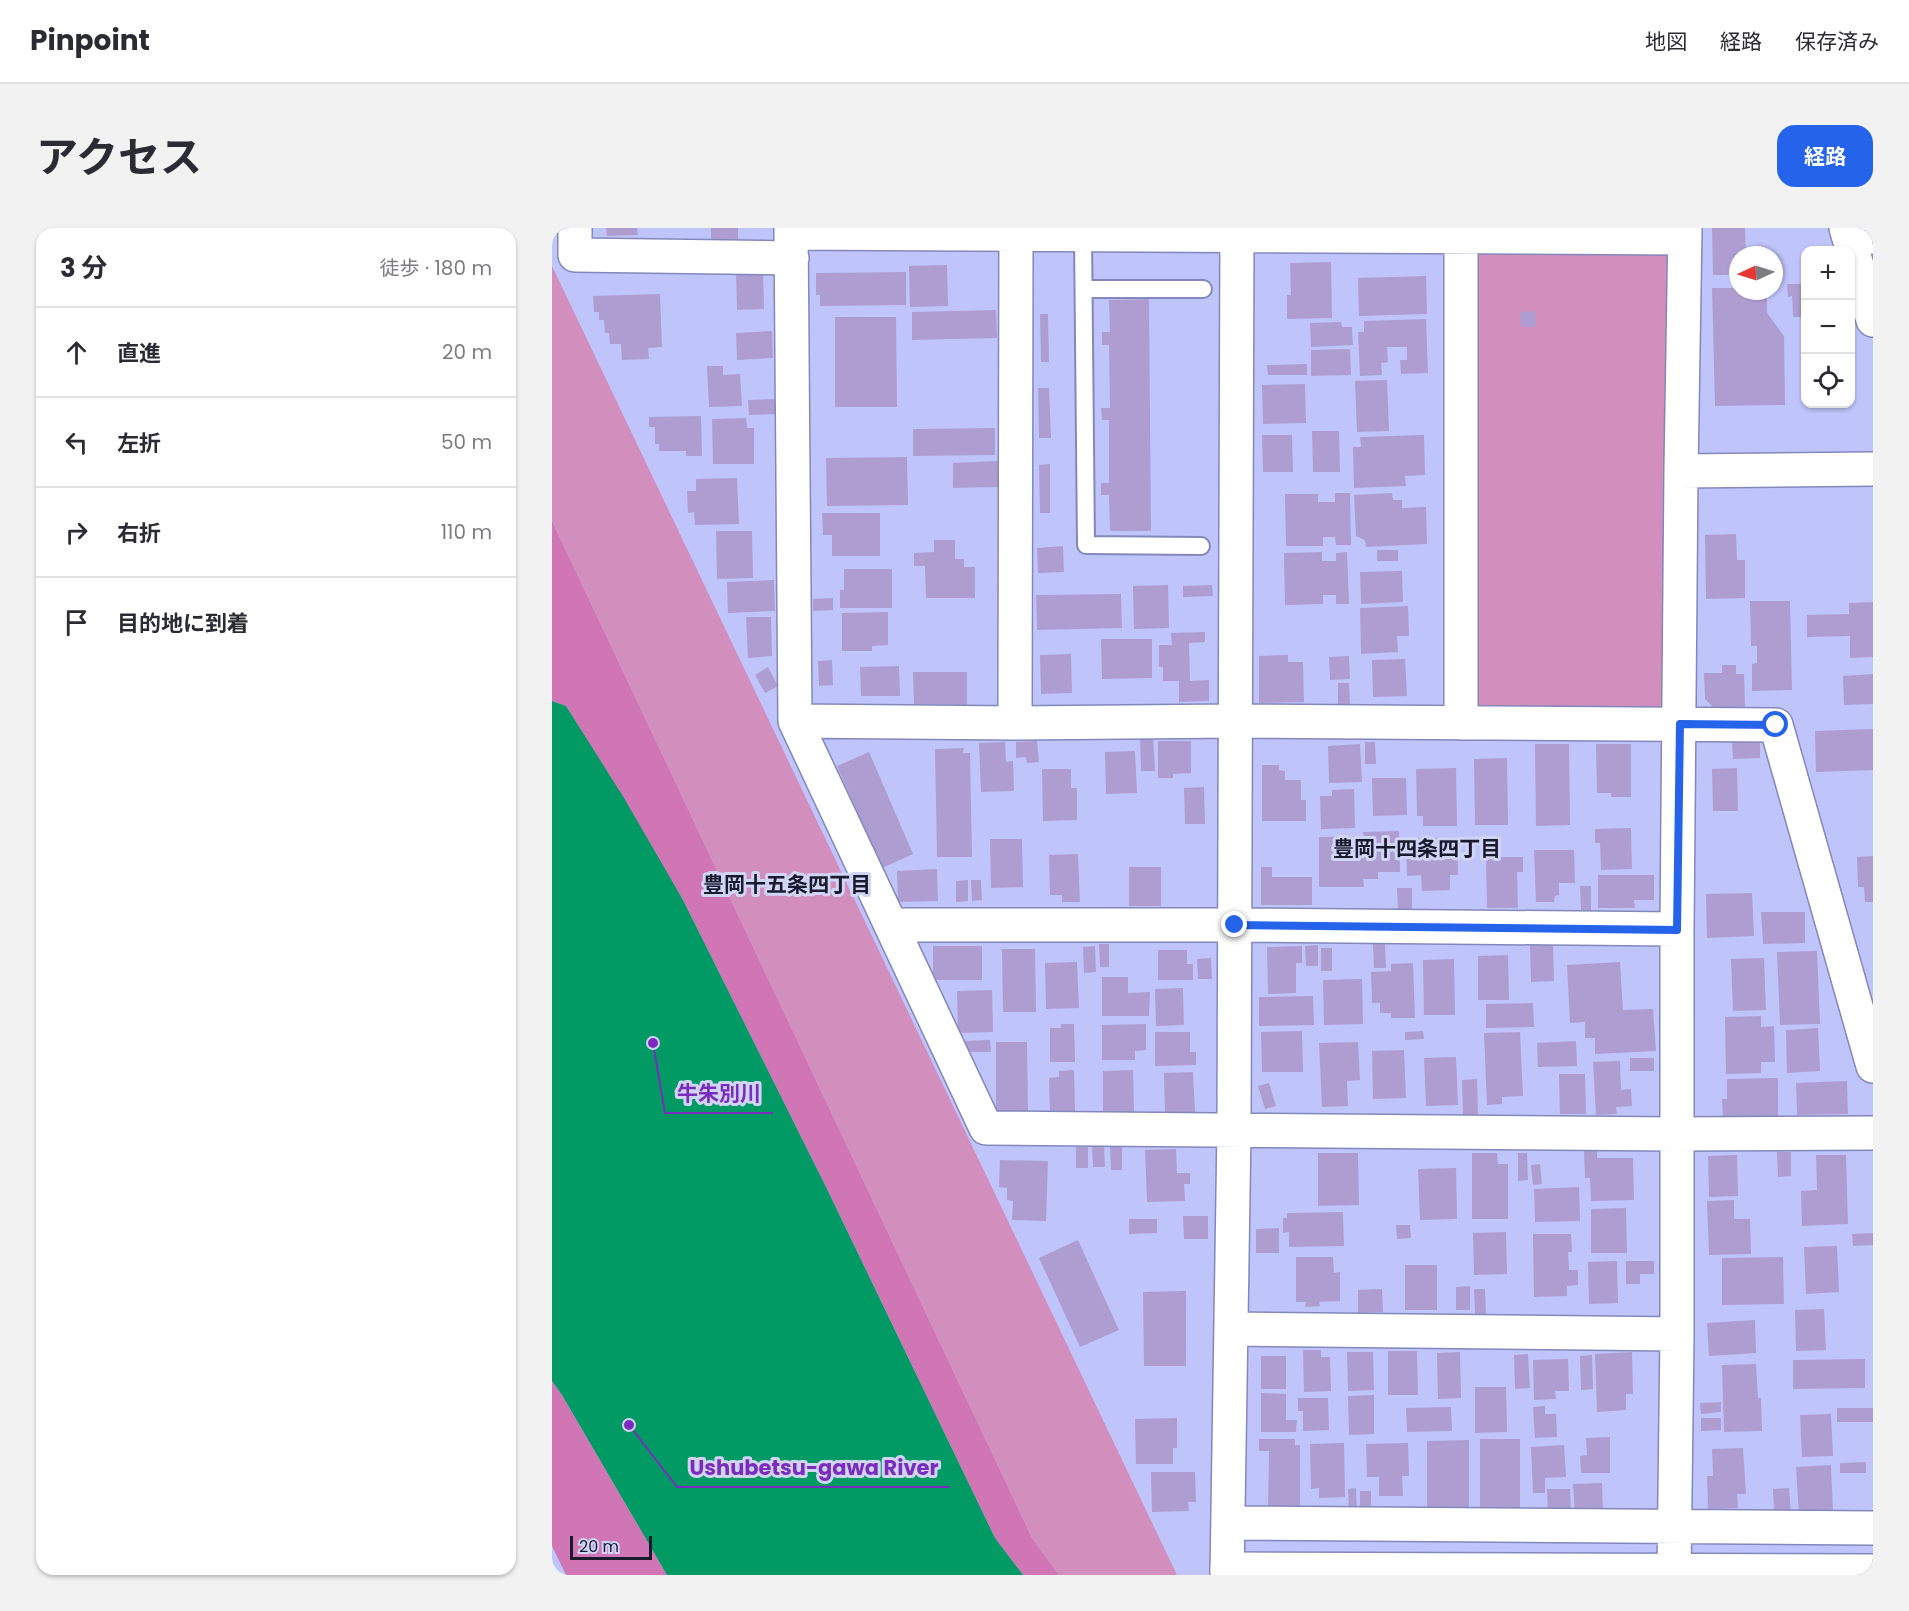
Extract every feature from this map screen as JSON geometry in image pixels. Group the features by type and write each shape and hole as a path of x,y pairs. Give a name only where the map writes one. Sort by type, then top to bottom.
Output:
{"street":[{"path":"575,228 575,255 792,240 1016,231 1083,235 1237,232 1685,233 1677,930 1677,1334 1674,1573"},
{"path":"1015,723 1016,231"},
{"path":"1237,232 1234,1130 1227,1572 1873,1571"},
{"path":"1461,232 1461,723"},
{"path":"1856,234 1873,320"},
{"path":"792,240 795,721 986,1128 1676,1134 1873,1133"},
{"path":"1681,471 1873,469"},
{"path":"795,721 1776,725 1873,1066"},
{"path":"891,925 1235,925 1677,930"},
{"path":"1232,1329 1677,1334"},
{"path":"1228,1523 1873,1528"},
{"path":"1450,1525 1450,1573"}],"lane":[{"path":"1083,235 1086,545 1201,546"},
{"path":"1084,289 1203,289"}],"shaded area":[{"path":"1461,236 1685,238 1680,724 1461,723"},
{"path":"552,266 1177,1575 1059,1575 1032,1538 552,521"},
{"path":"552,521 1032,1538 1059,1575 1023,1575 995,1538 826,1187 683,900 566,706 552,701"},
{"path":"552,701 566,706 624,798 683,900 826,1187 995,1538 1023,1575 667,1575 552,1381"},
{"path":"552,1381 667,1575 566,1575 552,1546"}],"building":[{"path":"606,228 637,228 638,235 607,236"},
{"path":"711,228 738,228 738,240 711,240"},
{"path":"1712,228 1745,228 1746,246 1729,246 1729,275 1713,275"},
{"path":"1331,262 1332,318 1287,319 1287,295 1291,295 1290,263"},
{"path":"947,265 948,306 910,307 909,266"},
{"path":"763,272 764,309 737,310 736,273"},
{"path":"906,272 906,305 820,306 820,295 816,295 816,273"},
{"path":"1426,276 1427,314 1359,316 1358,278"},
{"path":"1787,284 1801,284 1801,317 1793,317 1792,296 1788,297"},
{"path":"1712,288 1729,288 1729,300 1767,300 1767,313 1784,336 1785,405 1715,406"},
{"path":"660,294 662,347 648,348 649,359 622,360 621,344 610,344 609,333 605,333 604,320 599,320 599,312 594,312 593,296"},
{"path":"1149,299 1151,531 1110,531 1109,495 1101,495 1101,483 1109,483 1109,420 1102,420 1101,408 1110,408 1109,345 1102,345 1102,332 1110,332 1109,300"},
{"path":"996,310 997,338 912,340 912,312"},
{"path":"1535,311 1536,327 1521,327 1520,312"},
{"path":"1040,314 1048,314 1049,362 1041,362"},
{"path":"835,317 896,317 897,407 835,407"},
{"path":"1426,319 1428,373 1401,374 1400,360 1407,360 1407,347 1387,347 1388,362 1381,363 1382,375 1360,376 1358,332 1364,332 1364,321"},
{"path":"1341,322 1342,327 1352,327 1353,345 1311,347 1310,323"},
{"path":"772,331 773,358 737,360 736,333"},
{"path":"1350,349 1351,375 1311,376 1311,350"},
{"path":"1307,364 1307,375 1268,375 1267,365"},
{"path":"707,366 723,366 723,375 740,374 742,406 709,407"},
{"path":"1387,380 1389,431 1357,432 1355,381"},
{"path":"1305,384 1306,423 1263,424 1262,385"},
{"path":"1038,388 1049,388 1051,438 1039,438"},
{"path":"777,399 778,414 749,415 748,400"},
{"path":"701,416 702,456 686,456 686,451 659,451 659,444 655,444 655,427 649,427 649,417"},
{"path":"746,418 747,428 754,428 754,464 713,464 712,419"},
{"path":"995,428 995,455 913,456 913,429"},
{"path":"1312,431 1339,431 1340,472 1313,472"},
{"path":"1262,435 1292,435 1293,472 1263,472"},
{"path":"1424,435 1425,475 1405,476 1406,486 1354,488 1353,447 1361,447 1360,437"},
{"path":"907,457 908,505 827,506 826,458"},
{"path":"998,461 999,487 953,488 953,463"},
{"path":"1050,464 1050,513 1040,513 1039,465"},
{"path":"737,478 739,524 695,525 694,512 688,513 687,491 696,491 696,479"},
{"path":"1335,493 1350,493 1351,545 1336,545 1335,537 1323,537 1323,546 1286,546 1285,494 1318,494 1318,502 1335,502"},
{"path":"1392,493 1393,500 1402,500 1402,508 1426,507 1427,544 1366,547 1365,540 1356,536 1354,495"},
{"path":"822,513 880,513 880,556 832,556 832,535 823,535"},
{"path":"716,531 752,531 753,578 717,579"},
{"path":"1736,534 1737,560 1745,560 1745,598 1706,599 1705,535"},
{"path":"934,540 955,540 955,559 964,559 964,567 975,567 975,598 926,598 925,566 914,566 914,553 934,552"},
{"path":"1063,546 1064,572 1038,573 1037,548"},
{"path":"1377,550 1398,550 1398,561 1377,561"},
{"path":"1322,552 1322,561 1336,561 1336,553 1347,552 1349,604 1336,604 1336,595 1323,595 1323,604 1285,605 1284,553"},
{"path":"844,569 892,569 892,608 840,608 840,590 844,590"},
{"path":"1402,571 1403,602 1361,604 1360,572"},
{"path":"774,580 775,611 728,613 727,582"},
{"path":"1168,585 1169,628 1134,629 1133,586"},
{"path":"1212,585 1213,596 1183,597 1183,586"},
{"path":"1121,594 1122,628 1037,630 1036,595"},
{"path":"833,598 833,610 813,611 813,599"},
{"path":"1750,601 1790,601 1792,690 1752,691 1752,664 1757,663 1757,646 1751,646"},
{"path":"1873,602 1873,657 1850,658 1850,636 1807,637 1807,615 1849,614 1849,603"},
{"path":"1408,606 1409,636 1397,636 1398,652 1361,654 1360,608"},
{"path":"888,612 888,645 872,646 872,651 842,651 842,613"},
{"path":"746,617 771,617 772,656 748,658"},
{"path":"1205,632 1205,642 1189,643 1190,681 1209,680 1209,701 1179,702 1179,681 1163,681 1163,667 1159,667 1159,645 1172,645 1171,633"},
{"path":"1101,639 1152,639 1152,678 1102,679"},
{"path":"1071,654 1072,693 1041,694 1040,655"},
{"path":"1288,655 1288,662 1303,662 1304,702 1259,703 1259,656"},
{"path":"1349,656 1350,679 1330,680 1329,657"},
{"path":"1405,659 1407,696 1373,697 1372,660"},
{"path":"832,660 833,685 819,686 818,661"},
{"path":"1722,665 1736,665 1736,674 1744,674 1745,707 1714,708 1705,699 1704,673 1722,673"},
{"path":"899,666 900,696 861,696 860,667"},
{"path":"768,667 778,686 765,693 755,675"},
{"path":"913,672 967,672 967,705 914,704"},
{"path":"1873,674 1873,704 1844,705 1843,676"},
{"path":"1338,683 1349,683 1350,704 1338,704"},
{"path":"1873,729 1873,770 1816,772 1815,731"},
{"path":"1153,736 1155,771 1141,771 1140,737"},
{"path":"1037,741 1039,762 1027,763 1026,757 1016,758 1016,742"},
{"path":"1158,741 1191,741 1191,773 1173,774 1173,778 1158,778"},
{"path":"1005,742 1006,762 1013,761 1014,791 981,792 979,743"},
{"path":"1365,742 1375,742 1376,764 1365,764"},
{"path":"1732,742 1760,742 1760,758 1733,759"},
{"path":"1360,744 1362,782 1329,783 1328,746"},
{"path":"1535,744 1569,744 1570,825 1536,826"},
{"path":"1596,744 1631,744 1631,797 1611,797 1611,793 1597,793"},
{"path":"964,748 963,753 970,753 972,857 937,857 935,749"},
{"path":"1135,751 1137,793 1106,794 1105,752"},
{"path":"869,752 913,854 882,868 837,766"},
{"path":"1507,758 1508,825 1475,825 1474,759"},
{"path":"1262,765 1279,765 1279,770 1285,771 1285,780 1301,780 1301,800 1306,800 1306,821 1262,821"},
{"path":"1456,768 1457,826 1423,826 1423,816 1417,816 1416,769"},
{"path":"1737,768 1738,811 1713,811 1712,769"},
{"path":"1042,769 1071,769 1071,788 1077,788 1077,820 1043,821"},
{"path":"1372,778 1406,778 1407,815 1373,816"},
{"path":"1204,787 1205,824 1185,824 1184,788"},
{"path":"1354,789 1355,828 1321,829 1320,796 1332,796 1332,790"},
{"path":"1631,828 1632,869 1601,870 1600,843 1595,843 1595,829"},
{"path":"1399,831 1400,872 1378,872 1378,879 1363,879 1364,887 1319,887 1319,837 1364,836 1363,832"},
{"path":"1457,837 1458,875 1450,875 1450,890 1422,891 1421,875 1407,876 1406,839"},
{"path":"990,839 1022,839 1023,887 991,888"},
{"path":"1534,850 1574,850 1575,883 1559,883 1559,895 1555,896 1554,902 1536,902"},
{"path":"1078,854 1080,902 1062,902 1062,895 1050,895 1049,855"},
{"path":"1873,856 1873,902 1865,902 1864,887 1858,887 1857,857"},
{"path":"1486,857 1523,857 1523,872 1517,872 1518,908 1487,908"},
{"path":"1129,867 1161,867 1161,906 1129,906"},
{"path":"1261,867 1272,867 1272,877 1312,877 1312,905 1261,905"},
{"path":"937,869 938,901 898,902 897,871"},
{"path":"1598,875 1654,875 1654,900 1634,900 1635,908 1598,908"},
{"path":"968,880 968,901 956,902 956,881"},
{"path":"971,880 981,880 982,900 972,901"},
{"path":"1580,886 1591,886 1591,910 1581,910"},
{"path":"1397,888 1412,888 1412,911 1398,911"},
{"path":"1752,893 1754,936 1707,938 1706,894"},
{"path":"1761,912 1805,912 1805,943 1763,944"},
{"path":"1553,943 1554,981 1531,982 1530,944"},
{"path":"1099,944 1109,944 1109,967 1100,967"},
{"path":"1373,944 1385,944 1386,968 1374,968"},
{"path":"1318,945 1318,966 1306,966 1305,946"},
{"path":"933,946 982,946 982,980 933,980"},
{"path":"1095,946 1096,972 1084,973 1083,947"},
{"path":"1302,946 1302,963 1296,963 1296,993 1268,994 1267,947"},
{"path":"1321,948 1332,948 1332,971 1321,971"},
{"path":"1002,949 1035,949 1036,1012 1003,1012"},
{"path":"1158,950 1187,950 1187,964 1193,964 1193,980 1158,980"},
{"path":"1817,951 1820,1024 1780,1025 1777,952"},
{"path":"1508,955 1509,1000 1478,1000 1478,956"},
{"path":"1211,958 1212,979 1198,979 1197,959"},
{"path":"1764,958 1766,1010 1733,1011 1731,959"},
{"path":"1454,959 1455,1015 1424,1015 1423,960"},
{"path":"1077,962 1079,1008 1046,1009 1045,963"},
{"path":"1620,962 1623,1010 1653,1009 1656,1051 1595,1054 1595,1038 1585,1038 1585,1022 1570,1023 1567,965"},
{"path":"1413,963 1415,1018 1391,1018 1391,1013 1380,1013 1380,1003 1372,1003 1371,972 1391,971 1391,964"},
{"path":"1102,977 1128,977 1128,993 1150,992 1149,1016 1102,1016"},
{"path":"1362,979 1363,1024 1324,1025 1323,980"},
{"path":"1183,988 1184,1025 1156,1026 1155,989"},
{"path":"992,990 993,1032 958,1033 957,991"},
{"path":"1313,996 1314,1025 1259,1026 1259,997"},
{"path":"1533,1003 1534,1027 1486,1028 1486,1004"},
{"path":"1761,1016 1761,1027 1774,1026 1775,1062 1761,1062 1761,1073 1726,1074 1725,1017"},
{"path":"1061,1024 1074,1024 1075,1062 1050,1062 1050,1028 1061,1028"},
{"path":"1146,1024 1146,1050 1135,1051 1135,1060 1102,1060 1102,1025"},
{"path":"1818,1028 1820,1071 1787,1073 1786,1030"},
{"path":"1302,1031 1303,1072 1262,1072 1261,1032"},
{"path":"1423,1031 1424,1039 1405,1040 1405,1032"},
{"path":"1155,1032 1190,1032 1190,1052 1196,1052 1196,1065 1155,1066"},
{"path":"1520,1032 1523,1096 1502,1097 1502,1104 1487,1105 1484,1033"},
{"path":"990,1040 991,1052 963,1052 964,1041"},
{"path":"1576,1041 1577,1066 1538,1067 1537,1043"},
{"path":"996,1042 1027,1042 1028,1111 996,1111"},
{"path":"1358,1042 1360,1080 1347,1081 1348,1106 1322,1107 1319,1043"},
{"path":"1404,1050 1406,1098 1373,1099 1372,1051"},
{"path":"1456,1057 1458,1105 1426,1106 1424,1058"},
{"path":"1630,1058 1654,1058 1654,1071 1630,1071"},
{"path":"1620,1061 1621,1090 1631,1089 1632,1106 1616,1107 1617,1114 1596,1115 1593,1062"},
{"path":"1074,1070 1075,1112 1050,1113 1049,1078 1059,1077 1059,1071"},
{"path":"1133,1070 1134,1112 1103,1113 1103,1071"},
{"path":"1193,1072 1195,1112 1165,1113 1164,1073"},
{"path":"1559,1074 1585,1074 1586,1114 1560,1114"},
{"path":"1778,1078 1778,1116 1723,1118 1722,1099 1727,1099 1727,1079"},
{"path":"1477,1079 1478,1114 1463,1115 1462,1080"},
{"path":"1847,1081 1848,1114 1797,1115 1796,1083"},
{"path":"1269,1083 1276,1106 1265,1109 1258,1086"},
{"path":"1104,1145 1105,1167 1093,1167 1092,1146"},
{"path":"1076,1147 1088,1147 1088,1168 1076,1168"},
{"path":"1110,1147 1122,1147 1122,1170 1111,1170"},
{"path":"1176,1149 1177,1173 1190,1173 1190,1184 1184,1184 1185,1201 1147,1202 1145,1150"},
{"path":"1584,1151 1597,1151 1597,1158 1633,1158 1634,1200 1591,1201 1590,1178 1585,1178"},
{"path":"1777,1152 1791,1152 1791,1176 1778,1177"},
{"path":"1318,1153 1358,1153 1359,1205 1318,1206"},
{"path":"1472,1153 1497,1153 1498,1164 1508,1164 1508,1219 1472,1219"},
{"path":"1518,1153 1527,1153 1528,1180 1518,1181"},
{"path":"1737,1155 1738,1196 1709,1197 1708,1156"},
{"path":"1816,1155 1846,1155 1848,1224 1802,1226 1801,1191 1817,1190"},
{"path":"1000,1160 1048,1161 1046,1221 1012,1220 1013,1201 1007,1200 1007,1188 999,1187"},
{"path":"1540,1164 1542,1184 1533,1185 1531,1165"},
{"path":"1456,1168 1457,1219 1420,1220 1418,1169"},
{"path":"1579,1187 1580,1221 1535,1222 1534,1189"},
{"path":"1734,1200 1734,1219 1750,1219 1751,1254 1709,1255 1707,1201"},
{"path":"1626,1208 1627,1253 1591,1253 1591,1209"},
{"path":"1343,1212 1344,1246 1289,1247 1289,1232 1283,1233 1283,1218 1287,1218 1287,1213"},
{"path":"1183,1216 1208,1216 1208,1239 1184,1239"},
{"path":"1129,1219 1157,1219 1157,1233 1129,1234"},
{"path":"1396,1225 1410,1225 1411,1238 1397,1239"},
{"path":"1279,1228 1279,1253 1256,1253 1256,1229"},
{"path":"1506,1232 1507,1274 1474,1275 1473,1233"},
{"path":"1873,1233 1873,1245 1853,1246 1852,1234"},
{"path":"1533,1234 1571,1234 1572,1252 1568,1252 1569,1270 1578,1270 1578,1285 1567,1286 1567,1296 1534,1297"},
{"path":"1078,1240 1119,1330 1080,1347 1039,1258"},
{"path":"1837,1246 1839,1292 1806,1294 1804,1247"},
{"path":"1296,1257 1333,1257 1334,1273 1340,1272 1340,1301 1319,1302 1320,1306 1305,1307 1306,1302 1296,1302"},
{"path":"1783,1257 1784,1304 1722,1305 1722,1258"},
{"path":"1617,1261 1618,1303 1589,1304 1588,1262"},
{"path":"1626,1261 1654,1261 1654,1274 1640,1274 1640,1284 1626,1284"},
{"path":"1405,1265 1437,1265 1437,1310 1405,1310"},
{"path":"1470,1286 1470,1310 1456,1310 1456,1287"},
{"path":"1382,1289 1383,1312 1358,1313 1358,1290"},
{"path":"1474,1289 1485,1289 1486,1314 1475,1314"},
{"path":"1186,1291 1186,1366 1144,1366 1143,1292"},
{"path":"1824,1309 1826,1350 1796,1351 1795,1310"},
{"path":"1755,1320 1756,1353 1709,1356 1707,1323"},
{"path":"1303,1350 1321,1350 1321,1357 1330,1357 1331,1391 1304,1392"},
{"path":"1388,1351 1417,1351 1418,1395 1388,1395"},
{"path":"1347,1352 1373,1352 1374,1390 1348,1391"},
{"path":"1460,1352 1461,1398 1438,1399 1437,1353"},
{"path":"1632,1352 1633,1394 1626,1394 1626,1410 1597,1412 1595,1354"},
{"path":"1528,1354 1530,1388 1515,1389 1514,1355"},
{"path":"1592,1355 1593,1389 1581,1390 1580,1356"},
{"path":"1261,1356 1286,1356 1286,1389 1261,1389"},
{"path":"1568,1359 1569,1391 1555,1391 1556,1399 1534,1400 1533,1360"},
{"path":"1865,1359 1865,1388 1793,1389 1793,1360"},
{"path":"1756,1364 1758,1398 1761,1398 1762,1431 1724,1432 1722,1365"},
{"path":"1475,1387 1506,1387 1507,1432 1475,1433"},
{"path":"1261,1393 1286,1394 1286,1420 1297,1420 1296,1432 1261,1432"},
{"path":"1374,1395 1374,1434 1349,1435 1348,1396"},
{"path":"1298,1398 1328,1398 1329,1430 1303,1431 1303,1411 1298,1411"},
{"path":"1721,1402 1721,1412 1701,1414 1700,1403"},
{"path":"1545,1406 1545,1414 1556,1414 1557,1437 1535,1438 1533,1407"},
{"path":"1451,1407 1452,1431 1407,1432 1406,1408"},
{"path":"1837,1408 1873,1408 1873,1422 1837,1422"},
{"path":"1831,1414 1833,1456 1802,1457 1800,1415"},
{"path":"1177,1418 1177,1448 1173,1448 1173,1464 1136,1464 1135,1419"},
{"path":"1701,1418 1721,1418 1721,1430 1701,1431"},
{"path":"1610,1437 1610,1473 1581,1473 1580,1456 1587,1455 1586,1438"},
{"path":"1259,1439 1295,1439 1295,1445 1300,1445 1300,1512 1268,1512 1269,1451 1259,1451"},
{"path":"1480,1439 1520,1439 1520,1509 1480,1509"},
{"path":"1469,1440 1469,1510 1427,1510 1427,1441"},
{"path":"1344,1443 1345,1497 1319,1498 1319,1488 1311,1489 1310,1444"},
{"path":"1408,1443 1409,1476 1402,1476 1403,1496 1379,1496 1379,1477 1367,1477 1366,1444"},
{"path":"1564,1445 1566,1477 1545,1478 1545,1493 1533,1493 1531,1447"},
{"path":"1743,1448 1746,1494 1737,1494 1738,1508 1708,1509 1707,1476 1713,1476 1712,1449"},
{"path":"1866,1462 1866,1473 1840,1473 1840,1463"},
{"path":"1831,1465 1833,1512 1799,1514 1796,1467"},
{"path":"1151,1472 1195,1472 1196,1502 1188,1502 1189,1511 1152,1512"},
{"path":"1602,1483 1603,1513 1575,1514 1573,1484"},
{"path":"1356,1488 1357,1512 1349,1513 1348,1489"},
{"path":"1789,1488 1791,1513 1774,1514 1773,1489"},
{"path":"1547,1489 1570,1489 1571,1514 1548,1515"},
{"path":"1360,1491 1371,1491 1371,1512 1360,1513"}],"place":[{"name":"牛朱別川","path":"653,1043"},
{"name":"Ushubetsu-gawa River","path":"629,1425"}],"district":[{"name":"豊岡十四条四丁目","path":"1417,849"},
{"name":"豊岡十五条四丁目","path":"787,885"}],"route":[{"path":"1235,925 1677,930 1680,724 1776,725"}]}
